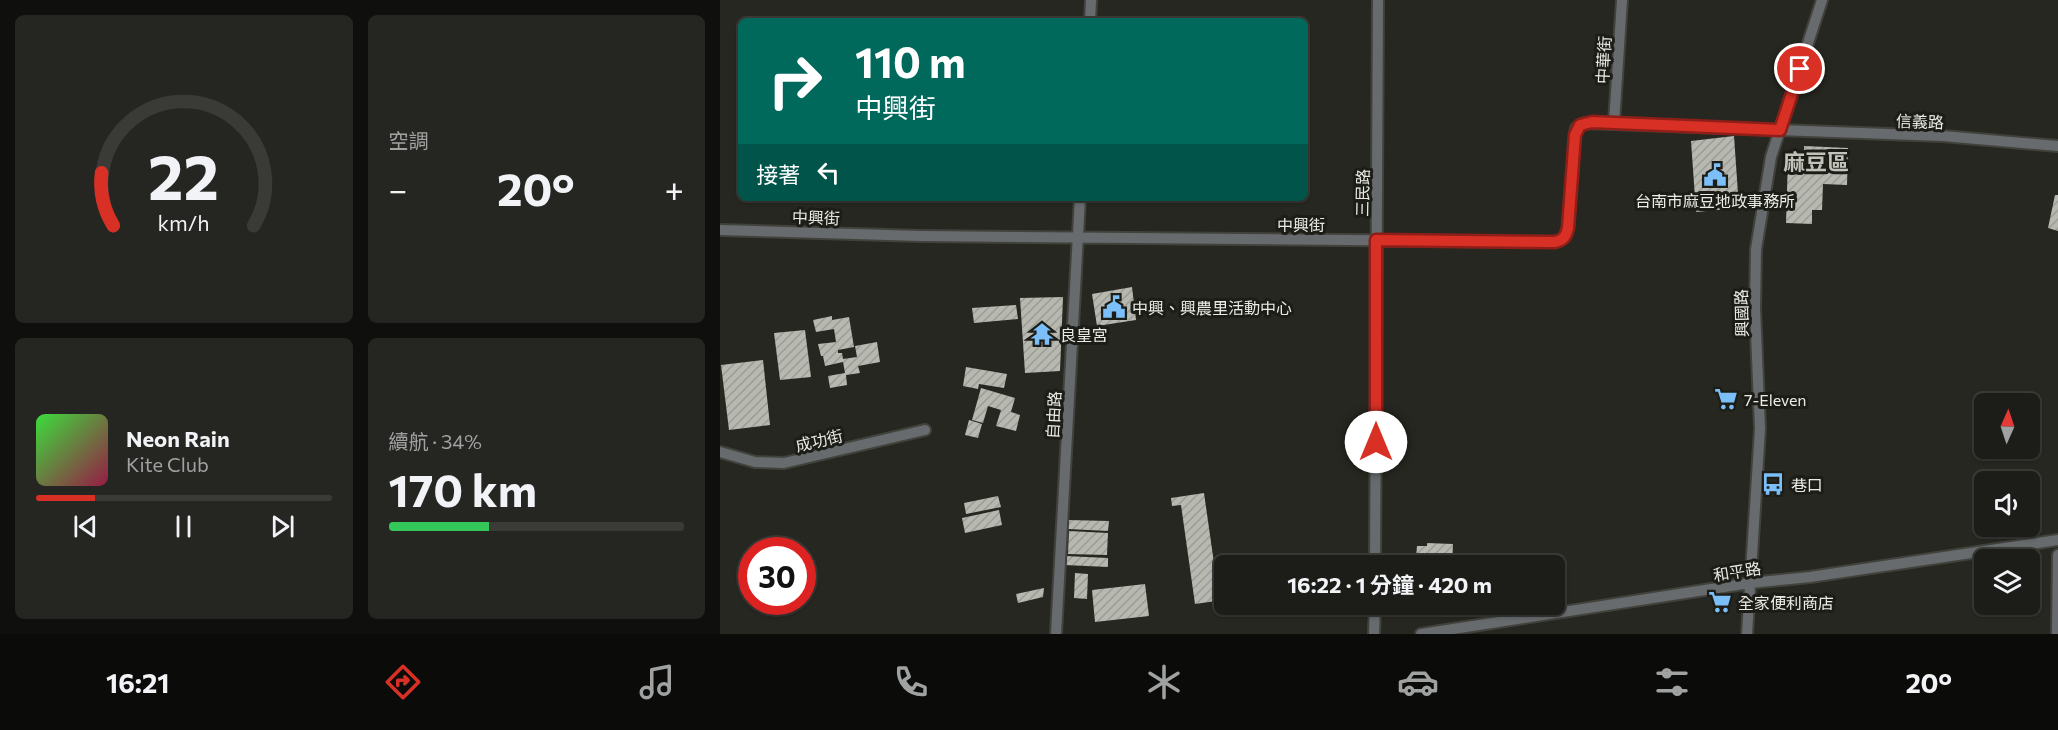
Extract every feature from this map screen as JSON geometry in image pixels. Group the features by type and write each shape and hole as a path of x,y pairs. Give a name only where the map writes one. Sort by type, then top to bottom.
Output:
{"street":[{"path":"1090,18 1091,0"},
{"name":"三民路","path":"1375,555 1378,0"},
{"name":"中華街","path":"1614,123 1622,0"},
{"name":"興國路","path":"1747,634 1760,429 1755,308 1756,249 1771,157 1822,0"},
{"name":"中興街","path":"720,230 921,236 1555,242 1566,236 1576,128 1585,123 1780,130"},
{"name":"信義路","path":"1780,130 1942,136 2058,146"},
{"name":"自由路","path":"1056,634 1080,201"},
{"name":"成功街","path":"720,452 754,462 784,463 925,430"},
{"name":"和平路","path":"1421,634 1750,583 2058,540"},
{"path":"2056,634 2058,555"},
{"path":"1374,634 1375,615"}],"building":[{"name":"台南市麻豆地政事務所","path":"1734,136 1739,208 1696,212 1691,141"},
{"path":"1804,146 1848,148 1847,185 1823,184 1822,210 1812,210 1812,224 1786,223 1788,158 1794,159 1794,152 1804,152"},
{"path":"2055,195 2058,195 2058,231 2048,228"},
{"name":"中興、興農里活動中心","path":"1132,287 1136,320 1097,326 1092,294"},
{"name":"良皇宮","path":"1063,297 1060,371 1025,373 1020,298"},
{"path":"1016,305 1018,319 974,323 972,308"},
{"path":"832,316 832,320 849,317 854,347 838,350 838,353 842,353 843,359 857,357 855,346 877,342 880,362 858,366 860,373 846,375 847,385 830,388 828,376 845,373 843,362 825,366 818,344 836,342 834,329 816,332 813,320"},
{"path":"805,330 811,377 780,380 774,333"},
{"path":"763,360 770,425 729,430 721,365"},
{"path":"966,367 1007,374 1004,388 979,384 978,389 963,386"},
{"path":"981,388 1015,398 1011,412 1020,415 1016,431 996,426 1001,410 988,406 983,423 972,420"},
{"path":"969,420 982,424 978,438 965,435"},
{"path":"1204,493 1214,563 1212,571 1214,601 1195,604 1181,505 1172,506 1171,498"},
{"path":"998,496 1001,507 966,514 964,503"},
{"path":"999,510 1002,525 965,533 962,518"},
{"path":"1068,520 1109,521 1108,531 1068,529"},
{"path":"1069,531 1108,533 1107,555 1068,554"},
{"path":"1427,543 1453,544 1452,555 1416,555 1417,546 1427,546"},
{"path":"1065,556 1108,558 1108,567 1065,565"},
{"path":"1075,573 1088,574 1087,599 1074,598"},
{"path":"1145,584 1149,616 1095,622 1092,590"},
{"path":"1044,588 1043,597 1018,603 1016,594"}],"place":[{"name":"台南市麻豆地政事務所","path":"1715,175"},
{"name":"中興、興農里活動中心","path":"1114,307"},
{"name":"良皇宮","path":"1042,334"},
{"name":"7-Eleven","path":"1726,399"},
{"name":"巷口","path":"1773,484"},
{"name":"全家便利商店","path":"1720,602"}],"district":[{"name":"麻豆區","path":"1816,161"}],"route":[{"path":"1376,442 1376,240 1555,242 1562,240 1568,228 1575,135 1576,128 1580,125 1592,122 1780,130 1800,69"}]}
